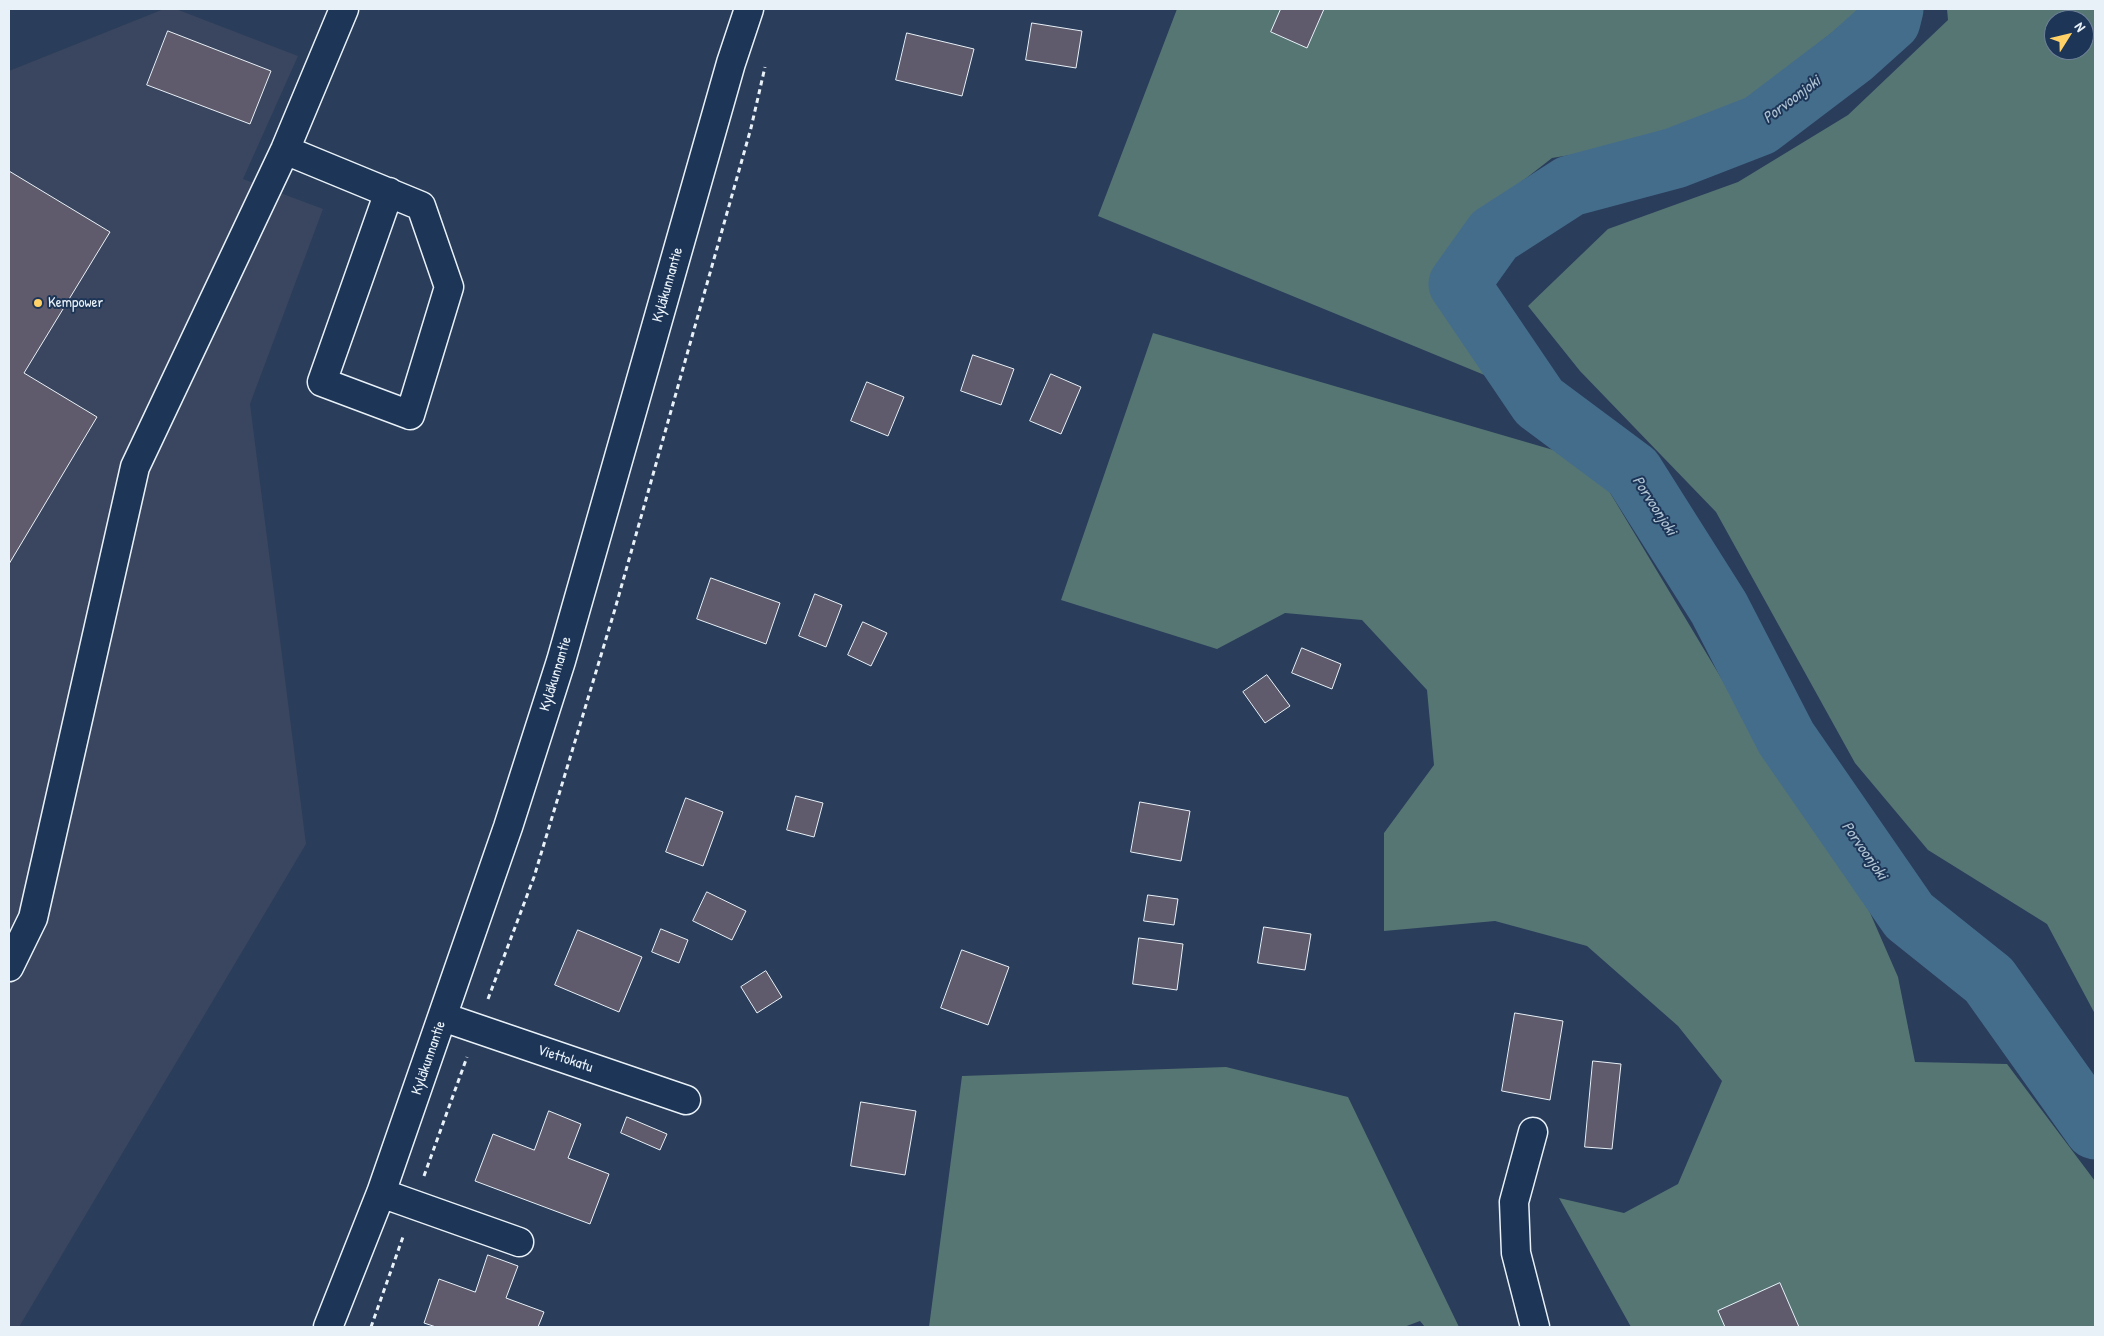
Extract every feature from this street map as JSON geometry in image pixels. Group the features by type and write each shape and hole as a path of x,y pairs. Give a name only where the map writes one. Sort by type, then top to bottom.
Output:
{"street":[{"path":"9,967 33,918 135,467 285,150 344,9"},
{"name":"Kyläkunnantie","path":"328,1327 381,1193 508,827 561,661 728,72 749,9"},
{"path":"285,150 389,192 421,206 449,286 410,415 322,382 389,192"},
{"name":"Viettokatu","path":"443,1017 686,1100"},
{"path":"1533,1132 1514,1202 1516,1253 1535,1327"},
{"path":"381,1193 519,1242"}],"shaded area":[{"path":"164,9 176,9 298,56 243,179 323,209 250,404 306,844 19,1327 9,1327 9,71"}],"green space":[{"path":"1177,9 1861,9 1738,109 1672,138 1552,158 1466,225 1435,268 1447,301 1516,388 1098,216"},
{"path":"1947,9 2095,9 2095,1014 2047,924 1928,850 1855,763 1716,512 1580,371 1528,306 1608,229 1738,182 1848,115 1948,20"},
{"path":"1153,333 1591,461 1759,741 1864,899 1898,977 1915,1062 2007,1064 2095,1181 2095,1327 1631,1327 1559,1198 1624,1213 1678,1184 1722,1081 1678,1026 1587,946 1495,921 1384,931 1384,833 1434,765 1427,690 1362,620 1285,613 1217,649 1061,600"},
{"path":"1226,1067 1348,1097 1459,1327 1425,1327 1420,1321 1404,1327 929,1327 962,1076"}],"building":[{"path":"1281,9 1324,9 1307,48 1271,32"},
{"path":"1032,23 1082,31 1076,68 1026,60"},
{"path":"168,31 271,71 250,124 147,85"},
{"path":"907,33 974,49 962,96 896,80"},
{"name":"Kempower","path":"9,171 110,232 24,373 97,417 9,564"},
{"path":"973,355 1014,369 1001,405 961,391"},
{"path":"1051,374 1081,387 1061,434 1030,421"},
{"path":"867,382 904,397 888,436 851,421"},
{"path":"711,578 780,603 766,644 697,619"},
{"path":"815,594 842,605 826,647 799,636"},
{"path":"863,622 887,633 871,666 848,655"},
{"path":"1302,648 1341,664 1332,689 1292,673"},
{"path":"1267,675 1290,706 1265,723 1243,692"},
{"path":"796,796 823,803 814,837 787,830"},
{"path":"686,798 723,812 703,866 666,852"},
{"path":"1140,802 1190,811 1181,861 1131,852"},
{"path":"707,892 746,911 732,940 693,921"},
{"path":"1148,895 1178,899 1174,925 1144,921"},
{"path":"1264,927 1311,934 1305,970 1258,963"},
{"path":"661,929 688,940 679,963 652,952"},
{"path":"578,930 642,957 619,1012 555,985"},
{"path":"1139,938 1183,944 1177,990 1133,984"},
{"path":"962,950 1009,967 988,1025 941,1008"},
{"path":"766,971 782,997 757,1013 741,987"},
{"path":"1515,1013 1563,1021 1550,1100 1502,1091"},
{"path":"1593,1061 1621,1064 1612,1149 1585,1147"},
{"path":"861,1102 916,1111 905,1175 851,1166"},
{"path":"549,1111 581,1124 568,1158 609,1174 590,1224 475,1181 493,1134 534,1150"},
{"path":"627,1117 667,1134 660,1150 621,1133"},
{"path":"488,1255 518,1266 506,1298 544,1312 538,1327 436,1327 424,1323 439,1279 475,1292"},
{"path":"1780,1283 1799,1327 1725,1327 1718,1311"}],"waterway":[{"name":"Porvoonjoki","path":"1893,9 1890,21 1851,56 1760,125 1675,158 1570,186 1494,235 1459,284 1539,402 1633,472 1719,608 1786,738 1909,916 1989,980 2095,1129"}],"place":[{"name":"Kempower","path":"38,303"}]}
